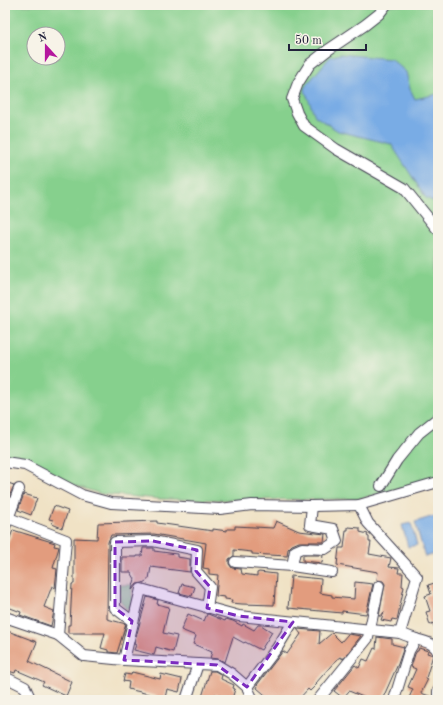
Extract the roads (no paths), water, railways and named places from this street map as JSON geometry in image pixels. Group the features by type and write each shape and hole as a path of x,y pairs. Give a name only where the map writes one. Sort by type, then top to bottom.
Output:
{"street":[{"path":"386,5 379,14 365,25 310,64 298,84 292,99 297,114 304,126 336,149 404,188 438,230"},
{"path":"381,486 397,460 419,433 438,418"},
{"path":"5,462 25,465 82,495 111,503 220,508 252,505 359,506 438,482"},
{"path":"19,489 7,523 66,540 58,636"},
{"path":"292,566 295,551 302,548 325,549 337,541 333,529 310,525 312,506"},
{"path":"359,506 368,523 417,577 400,633"},
{"path":"132,621 115,608 115,542 153,542 197,550 196,571 210,587 207,608"},
{"path":"235,562 292,566 332,572"},
{"path":"318,700 368,638 379,586"},
{"path":"124,660 132,621 141,589 239,616 400,633 429,642 436,646 438,652"},
{"path":"5,617 58,636 84,656 124,660 217,665 232,674 247,687 253,700"},
{"path":"247,687 277,648 293,622"},
{"path":"394,700 409,651 416,639"},
{"path":"186,700 198,664"},
{"path":"5,677 25,687 30,700"},
{"path":"438,690 438,696"}],"water":[{"path":"340,54 391,59 406,72 410,89 415,99 438,94 438,201 435,202 426,198 391,144 338,131 315,116 304,88 330,57"},
{"path":"434,516 438,529 438,553 425,557 415,522"},
{"path":"411,523 417,545 408,547 402,525"}]}
